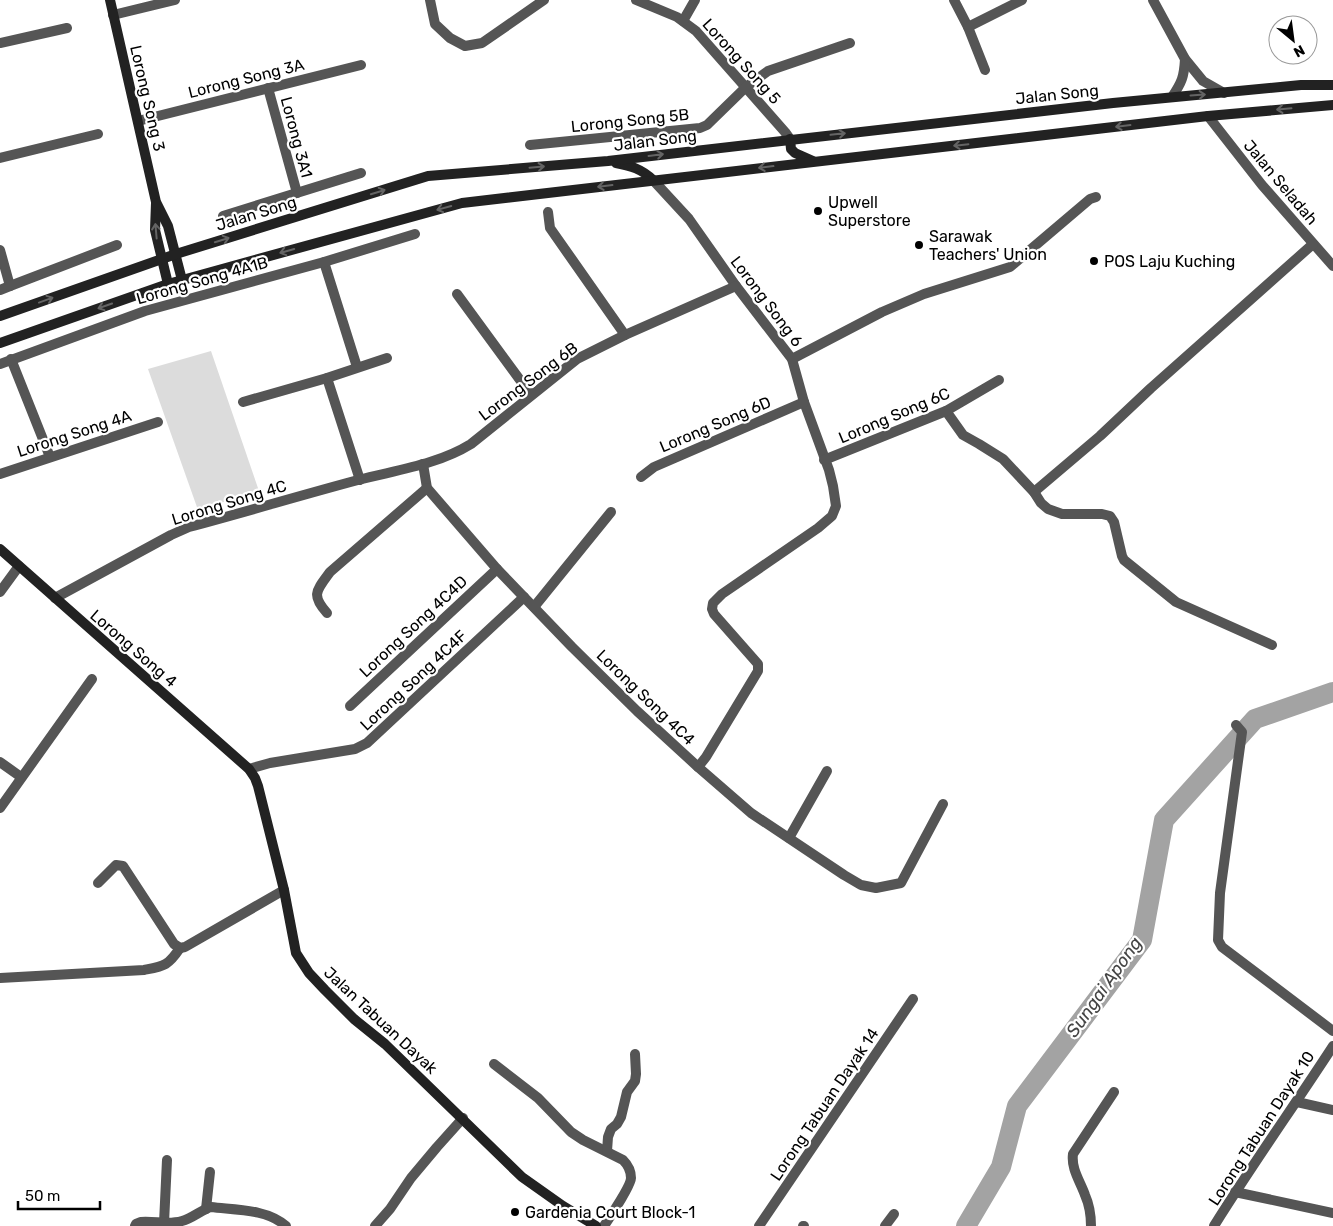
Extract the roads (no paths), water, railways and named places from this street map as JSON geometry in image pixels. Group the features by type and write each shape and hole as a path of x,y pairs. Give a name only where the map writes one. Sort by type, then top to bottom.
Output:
{"main road":[{"name":"Lorong Song 3","path":"110,0 156,202 168,226 182,280"},
{"name":"Jalan Song","path":"0,316 176,254 428,176 608,161 1172,97 1301,85 1333,84"},
{"path":"0,343 168,284 462,203 1208,116 1333,105"},
{"path":"790,139 791,149 814,162"},
{"path":"608,161 638,168 653,180"},
{"name":"Lorong Song 3","path":"156,202 155,230 168,284"},
{"name":"Lorong Song 4","path":"0,548 249,770"},
{"name":"Jalan Tabuan Dayak","path":"249,770 258,786 284,890 296,953 309,973 354,1018 385,1044 463,1118 522,1177 563,1206 596,1226"}],"street":[{"path":"113,15 175,0"},
{"path":"430,0 435,24 450,38 465,46 482,43 544,0"},
{"name":"Lorong Song 5","path":"636,0 683,21 696,31 790,139"},
{"path":"683,21 695,0"},
{"path":"954,0 968,27 985,70"},
{"path":"968,27 1022,0"},
{"path":"1153,0 1185,60 1203,81 1224,93"},
{"path":"0,43 67,28"},
{"name":"Lorong Song 5B","path":"530,145 700,128 707,125 746,87 768,71 850,43"},
{"path":"1172,97 1182,83 1185,60"},
{"name":"Lorong Song 3A","path":"138,121 362,65"},
{"name":"Lorong 3A1","path":"268,88 297,193"},
{"name":"Jalan Seladah","path":"1208,116 1262,185 1333,266"},
{"path":"0,158 98,134"},
{"path":"223,216 361,173"},
{"name":"Lorong Song 6","path":"653,180 689,220 736,286 792,358 804,402 829,470 836,506 832,516 806,538 737,583 722,594 714,603 712,609 714,614 758,664 758,671 698,767"},
{"path":"792,358 882,312 924,294 1010,267 1090,199 1096,198"},
{"path":"548,212 550,228 626,335"},
{"name":"Lorong Song 4A1B","path":"0,364 145,310 324,262 415,234"},
{"path":"1034,492 1100,436 1151,388 1313,244"},
{"path":"0,250 5,288 117,245"},
{"path":"324,262 357,367"},
{"name":"Lorong Song 6B","path":"423,464 454,453 471,444 577,360 626,335 736,286"},
{"path":"457,294 531,395"},
{"path":"243,402 327,378 387,358"},
{"path":"11,359 50,457"},
{"path":"327,378 360,480"},
{"name":"Lorong Song 6C","path":"824,460 946,411 999,380"},
{"name":"Lorong Song 6D","path":"640,477 654,467 804,402"},
{"path":"946,411 963,435 1003,459 1048,510 1062,514 1102,514 1110,516 1114,522 1124,560 1176,602 1272,645"},
{"name":"Lorong Song 4A","path":"0,474 158,422"},
{"path":"327,614 319,604 317,596 322,584 330,572 427,488 423,464"},
{"name":"Lorong Song 4C","path":"55,598 189,527 423,464"},
{"name":"Lorong Song 4C4","path":"427,488 497,569 637,711 751,813 844,875 861,884 876,888 901,883 943,804"},
{"path":"534,607 611,512"},
{"path":"0,592 19,566"},
{"name":"Lorong Song 4C4D","path":"350,706 497,569"},
{"name":"Lorong Song 4C4F","path":"249,770 270,763 355,749 367,743 524,597"},
{"path":"0,808 92,679"},
{"path":"1239,729 1220,893 1218,940 1222,948 1333,1031"},
{"path":"0,762 21,778"},
{"path":"789,838 827,771"},
{"path":"98,883 113,867 116,865 123,866 174,944 180,948"},
{"path":"0,978 144,970 165,965 172,960 180,948 185,947 284,890"},
{"name":"Lorong Tabuan Dayak 14","path":"759,1226 913,999"},
{"name":"Lorong Tabuan Dayak 10","path":"1214,1226 1333,1046"},
{"path":"607,1151 608,1137 611,1129 621,1117 627,1092 635,1081 635,1054"},
{"path":"494,1064 538,1098 571,1132 623,1160 630,1170 631,1181 604,1226"},
{"path":"1091,1226 1091,1217 1086,1197 1072,1163 1073,1154 1114,1092"},
{"path":"1297,1102 1333,1110"},
{"path":"375,1226 390,1209 411,1178 463,1118"},
{"path":"164,1223 167,1160"},
{"path":"206,1209 210,1172"},
{"path":"1235,1192 1333,1213"},
{"path":"135,1226 141,1222 180,1222 211,1207 250,1211 270,1217 286,1226"},
{"path":"885,1226 894,1214"}],"waterway":[{"name":"Sungai Apong","path":"966,1226 1001,1167 1017,1106 1142,940 1164,820 1255,719 1333,692"}],"place":[{"name":"Upwell Superstore","path":"818,211"},
{"name":"Sarawak Teachers' Union","path":"919,245"},
{"name":"POS Laju Kuching","path":"1094,261"},
{"name":"Gardenia Court Block-1","path":"515,1212"}]}
